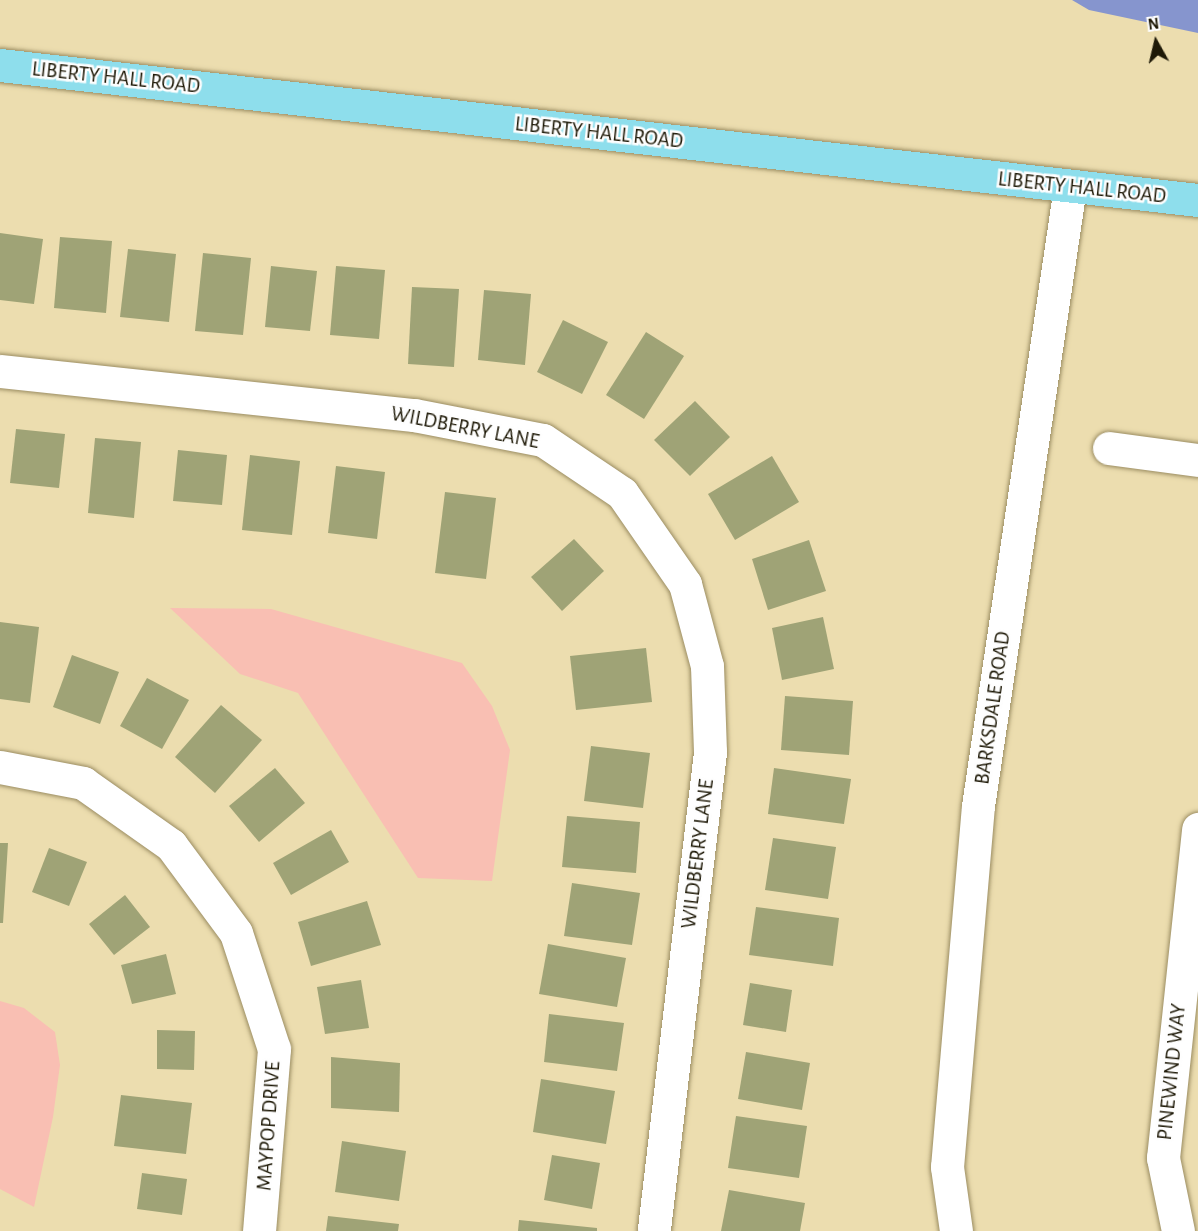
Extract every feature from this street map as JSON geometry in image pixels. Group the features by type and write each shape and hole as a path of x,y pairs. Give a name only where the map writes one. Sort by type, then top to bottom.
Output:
{"main road":[{"name":"LIBERTY HALL ROAD","path":"0,65 1198,200"}],"street":[{"name":"BARKSDALE ROAD","path":"956,1231 947,1167 978,806 1070,187"},
{"name":"WILDBERRY LANE","path":"0,371 414,416 543,440 622,493 685,584 707,666 710,752 654,1231"},
{"path":"1109,448 1198,460"},
{"name":"MAYPOP DRIVE","path":"0,767 83,783 171,845 236,933 274,1049 259,1231"},
{"name":"PINEWIND WAY","path":"1184,1216 1162,1158 1198,829"}],"shaded area":[{"path":"170,608 271,609 462,663 492,706 510,750 492,881 418,878 298,693 240,674"},
{"path":"0,1001 24,1008 55,1032 60,1065 53,1117 34,1207 0,1189"}],"water":[{"path":"1072,0 1198,0 1198,33 1089,10"}],"building":[{"path":"0,233 43,239 34,304 0,300"},
{"path":"60,237 112,241 106,313 54,308"},
{"path":"128,249 176,254 169,322 120,317"},
{"path":"203,253 251,258 243,335 195,331"},
{"path":"271,266 317,271 310,331 265,327"},
{"path":"336,266 385,270 379,339 330,335"},
{"path":"412,287 459,289 454,367 408,364"},
{"path":"484,290 531,294 525,365 478,360"},
{"path":"563,320 608,342 582,394 537,372"},
{"path":"646,332 684,356 644,419 606,395"},
{"path":"695,401 730,437 690,476 654,440"},
{"path":"16,429 65,434 59,488 10,483"},
{"path":"95,438 141,442 134,518 88,513"},
{"path":"178,450 227,455 222,505 173,501"},
{"path":"250,455 300,461 292,535 242,530"},
{"path":"772,456 799,502 735,540 708,494"},
{"path":"336,466 385,472 377,539 328,533"},
{"path":"445,492 496,498 486,579 435,573"},
{"path":"574,539 604,571 562,611 531,577"},
{"path":"809,540 826,591 768,610 752,559"},
{"path":"823,617 834,669 782,680 772,628"},
{"path":"0,622 39,627 30,703 0,699"},
{"path":"646,648 652,702 576,710 570,656"},
{"path":"72,655 119,672 100,724 53,707"},
{"path":"147,678 189,700 162,749 120,726"},
{"path":"785,696 853,701 849,755 781,750"},
{"path":"221,705 262,740 215,793 175,757"},
{"path":"591,746 650,753 643,808 584,801"},
{"path":"275,768 305,803 259,842 229,806"},
{"path":"774,768 851,779 844,824 768,814"},
{"path":"567,816 640,822 636,873 562,867"},
{"path":"331,830 349,862 291,895 273,863"},
{"path":"773,838 836,847 828,899 765,890"},
{"path":"0,843 8,843 3,923 0,923"},
{"path":"49,848 87,862 69,906 32,892"},
{"path":"572,883 640,893 632,945 564,936"},
{"path":"125,895 150,927 114,955 89,924"},
{"path":"367,901 381,945 311,966 298,922"},
{"path":"756,907 839,918 833,966 749,955"},
{"path":"548,944 626,958 617,1007 539,994"},
{"path":"166,954 176,994 132,1004 121,965"},
{"path":"361,980 369,1028 325,1034 317,987"},
{"path":"750,983 792,990 786,1032 743,1025"},
{"path":"549,1014 624,1023 617,1071 544,1062"},
{"path":"157,1030 195,1031 194,1070 157,1069"},
{"path":"746,1052 810,1063 802,1110 738,1099"},
{"path":"331,1057 400,1063 399,1112 331,1108"},
{"path":"541,1079 615,1091 606,1144 533,1132"},
{"path":"121,1095 192,1103 186,1154 114,1146"},
{"path":"736,1116 807,1126 799,1178 728,1168"},
{"path":"342,1141 406,1151 399,1201 335,1192"},
{"path":"552,1155 600,1163 592,1209 544,1200"},
{"path":"142,1173 187,1179 182,1215 137,1209"},
{"path":"729,1190 805,1203 800,1231 721,1231"},
{"path":"328,1216 399,1224 398,1231 326,1231"},
{"path":"519,1220 597,1228 597,1231 518,1231"}]}
